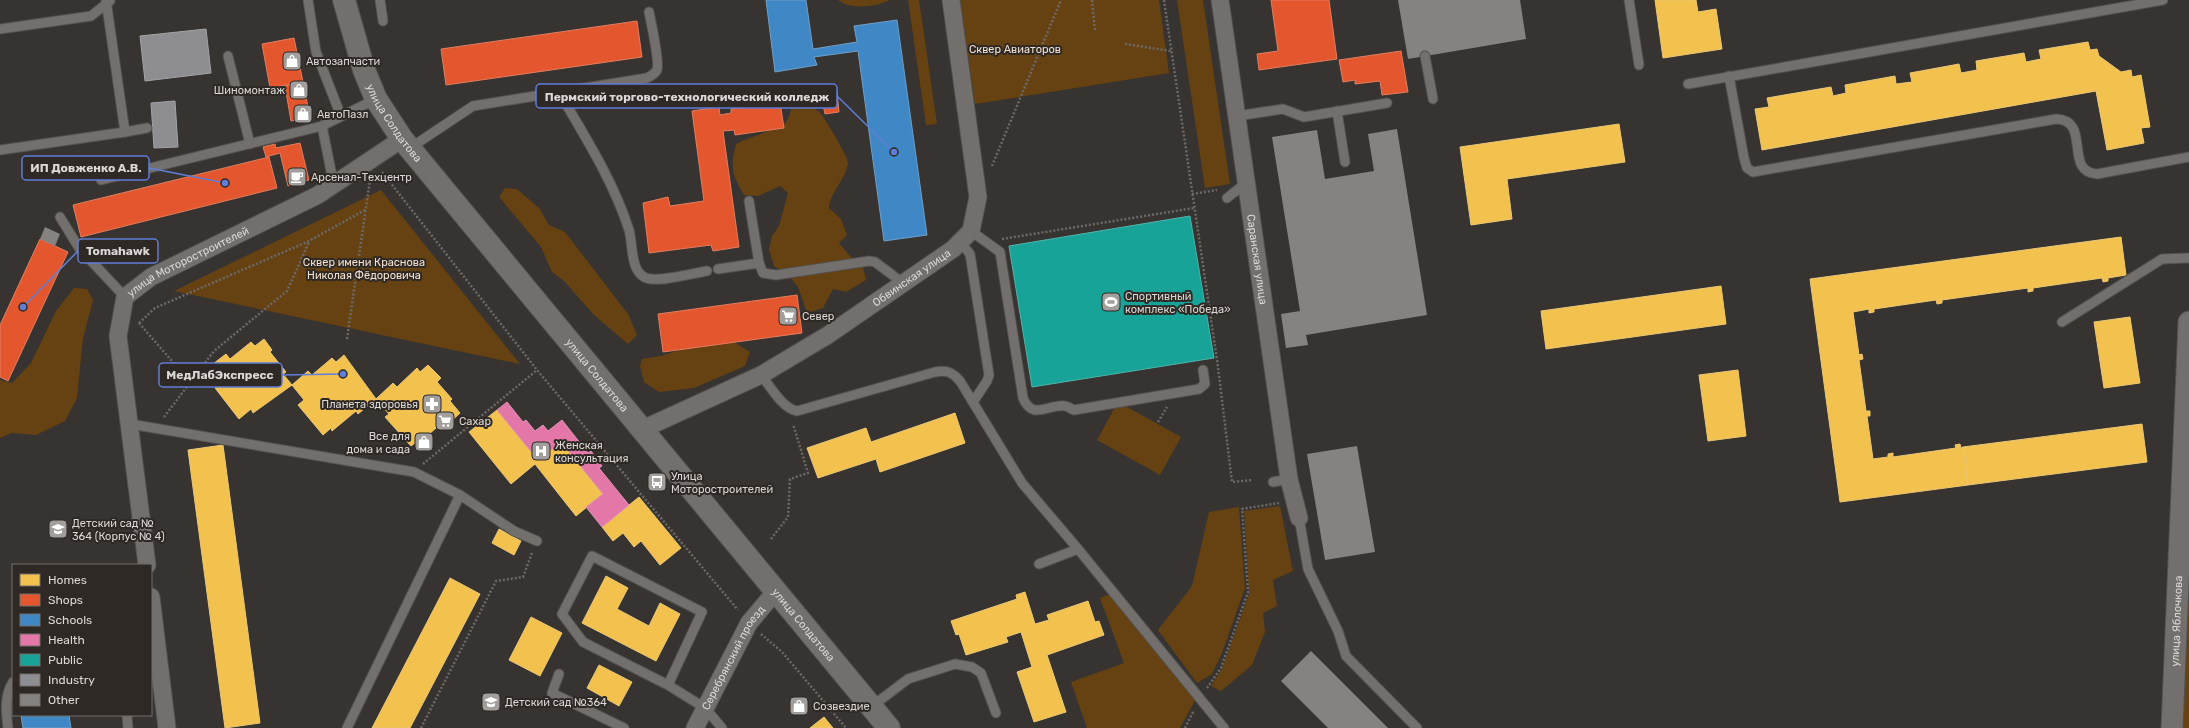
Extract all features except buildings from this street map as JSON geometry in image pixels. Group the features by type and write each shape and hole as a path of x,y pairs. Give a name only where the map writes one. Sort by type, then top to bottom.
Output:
{"main road":[{"name":"улица Солдатова","path":"344,0 364,70 376,99 406,143 889,728"}],"street":[{"path":"951,0 978,197 966,237"},
{"name":"Саранская улица","path":"1220,0 1246,183 1280,480 1300,518"},
{"name":"улица Моторостроителей","path":"147,564 118,336 124,302 151,277 270,220 334,186 373,160 406,143"},
{"name":"Обвинская улица","path":"643,429 761,375 828,335 966,237"},
{"name":"улица Яблочкова","path":"2172,728 2189,322"},
{"name":"Серебрянский проезд","path":"695,728 749,623 776,591"},
{"path":"152,605 167,728"}],"lane":[{"path":"308,0 316,52 341,116"},
{"path":"380,0 383,21"},
{"path":"1629,0 1639,65"},
{"path":"1688,84 2163,0"},
{"path":"0,29 91,16 108,1"},
{"path":"108,1 125,132"},
{"path":"406,143 474,106 647,78 653,75 657,69 657,60 649,12"},
{"path":"228,56 250,144"},
{"path":"1425,56 1433,99"},
{"path":"1729,76 1744,158 1747,168 1753,172 2056,119 2065,119 2071,123 2075,134 2080,160 2084,169 2089,173 2097,174 2189,157"},
{"path":"559,92 611,181 630,231 635,263 640,274 645,278 654,280 707,271"},
{"path":"101,180 322,126 376,99"},
{"path":"1237,116 1283,109 1304,117 1387,103"},
{"path":"1337,111 1345,162"},
{"path":"322,126 334,186"},
{"path":"0,150 147,128"},
{"path":"1230,196 1246,183"},
{"path":"749,201 759,263 763,273 769,276 776,276 868,261 875,262 903,283"},
{"path":"60,217 79,248 124,302"},
{"path":"966,237 993,247 1000,252 1023,398 1026,406 1033,410 1065,406 1074,410 1199,389 1205,384 1203,370"},
{"path":"966,237 989,375 987,381 973,402"},
{"path":"2062,322 2162,259 2189,258"},
{"path":"718,269 759,263"},
{"path":"761,375 790,409 804,409 946,370 953,373 960,381 1022,483 1078,549 1224,728"},
{"path":"130,424 414,472 460,496 514,531 537,541"},
{"path":"347,728 460,496"},
{"path":"1300,518 1308,569 1338,631 1346,656 1417,728"},
{"path":"1039,564 1078,549"},
{"path":"668,685 702,612 592,556 562,614 582,642 668,685 705,708 722,728"},
{"path":"871,707 908,679 955,664 972,667 981,673 996,713"},
{"path":"559,674 552,693 624,728"},
{"path":"8,728 5,711 8,690 12,684"},
{"path":"127,716 128,728"}],"path":[{"path":"991,168 1061,0"},
{"path":"1092,0 1095,30"},
{"path":"1164,0 1218,367 1232,482 1253,480"},
{"path":"1125,44 1172,51"},
{"path":"347,339 373,160"},
{"path":"373,160 537,370 749,623 782,652 846,728"},
{"path":"1192,194 1231,188 1230,196"},
{"path":"993,247 1004,238 1194,208"},
{"path":"139,324 155,308 309,241 365,210"},
{"path":"155,428 214,351 287,291 309,241"},
{"path":"124,302 139,324 190,382"},
{"path":"414,472 537,370"},
{"path":"771,538 788,517 790,479 808,473 790,409"},
{"path":"1185,728 1200,698 1221,668 1248,592 1242,509 1281,502 1280,480"},
{"path":"422,728 496,581 523,577 537,541"}],"green space":[{"path":"838,0 890,0 871,6 856,6 843,3"},
{"path":"908,0 919,0 937,124 926,125"},
{"name":"Сквер Авиаторов","path":"960,0 1159,0 1169,73 975,104"},
{"path":"1177,0 1203,0 1230,184 1205,188"},
{"path":"807,103 822,115 837,139 848,163 847,169 832,196 829,208 841,219 847,235 839,243 850,256 863,267 866,280 846,292 833,289 823,308 807,313 798,287 789,276 774,266 769,250 772,236 779,226 788,193 780,186 758,196 744,195 733,171 733,159 736,144 783,124 789,117 792,107"},
{"path":"505,188 517,189 539,208 549,225 565,232 628,314 637,335 628,344 594,315 564,281 552,272 541,247 499,197"},
{"name":"Сквер имени Краснова Николая Фёдоровича","path":"381,190 520,364 174,291"},
{"path":"74,288 87,289 93,300 83,338 77,398 65,421 36,435 12,433 0,438 0,380 12,383 31,363 56,311"},
{"path":"734,342 750,352 745,366 694,388 659,392 644,382 640,366 642,359 661,356 692,346"},
{"path":"1118,402 1181,437 1160,475 1097,440"},
{"path":"1280,506 1293,571 1273,580 1277,606 1263,613 1265,632 1252,665 1221,691 1211,686 1222,669 1249,594 1244,511"},
{"path":"1239,507 1245,588 1222,653 1212,674 1197,683 1158,630 1192,586 1209,512"},
{"path":"2189,588 2189,728 2182,728"},
{"path":"1115,592 1198,695 1180,728 1087,728 1071,682 1124,663 1100,598"}],"place":[{"name":"Автозапчасти","path":"292,61"},
{"name":"Шиномонтаж","path":"299,90"},
{"name":"АвтоПазл","path":"303,114"},
{"name":"Пермский торгово-технологический колледж","path":"894,152"},
{"name":"Арсенал-Техцентр","path":"297,177"},
{"name":"ИП Довженко А.В.","path":"225,183"},
{"name":"Спортивный комплекс «Победа»","path":"1111,302"},
{"name":"Tomahawk","path":"23,307"},
{"name":"Север","path":"788,316"},
{"name":"МедЛабЭкспресс","path":"343,374"},
{"name":"Планета здоровья","path":"432,404"},
{"name":"Сахар","path":"445,421"},
{"name":"Все для дома и сада","path":"424,442"},
{"name":"Женская консультация","path":"541,451"},
{"name":"Улица Моторостроителей","path":"657,482"},
{"name":"Детский сад № 364 (Корпус № 4)","path":"58,529"},
{"name":"Детский сад №364","path":"491,702"},
{"name":"Созвездие","path":"799,706"}]}
